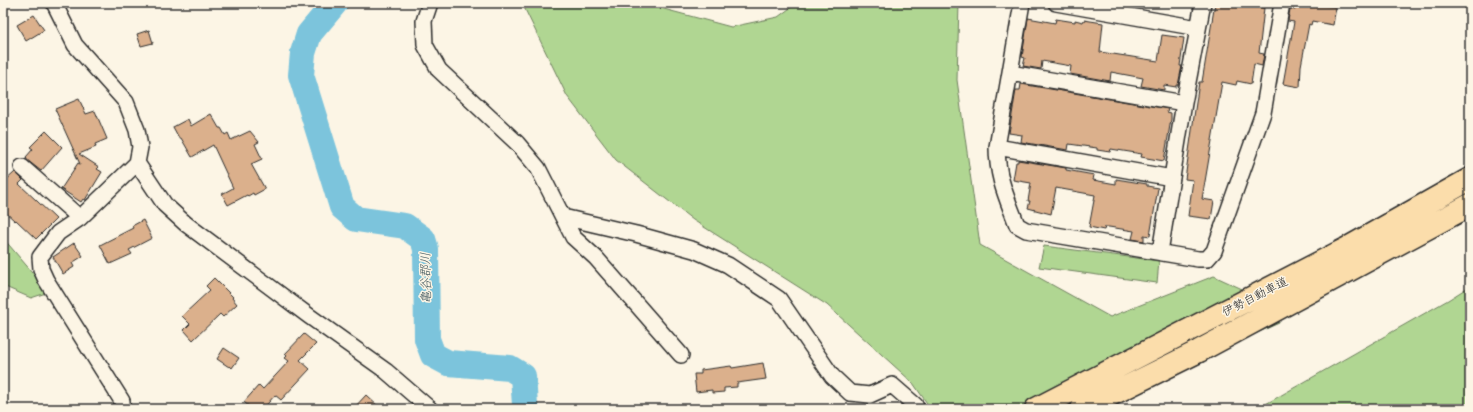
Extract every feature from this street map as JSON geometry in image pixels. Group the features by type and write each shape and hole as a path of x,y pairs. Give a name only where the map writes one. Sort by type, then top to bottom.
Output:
{"highway":[{"name":"伊勢自動車道","path":"1082,409 1198,351 1352,258 1470,179"},
{"name":"伊勢自動車道","path":"1043,406 1352,258 1470,205"}],"street":[{"path":"54,3 75,45 126,102 137,130 140,147 137,163 80,218 58,233 40,257 41,269 46,280 122,401 122,409"},
{"path":"430,3 424,21 425,45 439,70 516,142 538,168 573,237 596,258 681,355"},
{"path":"1022,3 997,147 997,164 1000,181 1017,226 1026,230 1198,259 1207,259 1214,251 1263,113 1282,3"},
{"path":"1056,3 1198,28"},
{"path":"1160,252 1184,103 1203,3"},
{"path":"1010,73 1184,103"},
{"path":"997,147 1172,178"},
{"path":"137,163 165,205 186,224 308,316 386,371 430,409"},
{"path":"22,167 80,218"},
{"path":"563,217 636,234 694,250 728,265 779,299 832,376 850,393 870,395 892,385 916,407"}],"green space":[{"path":"522,3 656,3 660,8 731,27 778,17 797,3 959,3 957,80 980,245 1110,317 1214,276 1279,306 1279,323 1088,409 931,409 913,383 827,305 693,220 616,160 567,96"},
{"path":"3,238 49,292 31,298 3,286"},
{"path":"1044,246 1159,261 1157,283 1039,267"},
{"path":"1470,286 1470,409 1257,409 1448,300"}],"building":[{"path":"1215,3 1231,3 1264,8 1259,53 1264,54 1262,66 1254,64 1251,84 1237,81 1236,85 1222,82 1202,199 1214,201 1211,219 1188,216 1193,180 1185,179 1199,82 1202,82"},
{"path":"1296,3 1309,3 1336,7 1333,25 1312,21 1311,25 1309,24 1301,66 1300,87 1283,84 1294,22 1288,21 1290,9 1295,10"},
{"path":"34,15 44,30 26,41 17,25"},
{"path":"1028,18 1055,23 1056,19 1075,22 1075,20 1083,22 1084,20 1103,23 1100,52 1158,61 1162,35 1184,38 1180,66 1182,66 1178,85 1176,85 1176,87 1164,85 1164,90 1141,86 1143,78 1111,72 1110,81 1070,74 1071,66 1042,61 1041,69 1023,66 1025,58 1022,57"},
{"path":"149,30 153,43 141,46 137,34"},
{"path":"1021,84 1168,109 1167,112 1171,113 1171,119 1164,161 1141,157 1142,154 1111,149 1110,152 1097,150 1097,148 1069,144 1068,150 1021,142 1022,135 1009,133 1016,90 1020,90"},
{"path":"79,99 86,114 95,111 107,139 95,144 96,147 79,154 99,167 97,169 102,172 85,200 83,199 81,202 61,189 78,163 80,164 55,109"},
{"path":"211,114 219,128 221,128 225,135 228,133 231,140 250,131 259,142 255,144 262,159 251,164 265,189 254,195 253,193 248,196 247,195 228,205 222,194 233,188 213,145 192,157 173,127 188,119 191,126"},
{"path":"46,131 62,147 41,171 27,160 26,157 33,149 30,147"},
{"path":"1018,160 1066,168 1066,170 1094,175 1093,180 1116,184 1116,179 1147,184 1147,186 1158,188 1150,236 1144,235 1144,241 1132,239 1134,231 1109,227 1105,227 1104,230 1089,227 1095,195 1056,188 1051,214 1028,208 1031,183 1013,180 1016,162 1018,162"},
{"path":"15,172 23,180 19,184 56,219 36,239 3,210 3,183"},
{"path":"143,220 152,238 129,250 132,254 110,264 100,245 133,228 132,226"},
{"path":"74,243 83,256 72,263 74,267 63,274 53,257"},
{"path":"214,278 233,297 232,298 237,304 223,317 220,314 193,340 184,330 190,324 182,316 210,290 206,286"},
{"path":"304,334 316,344 300,360 310,369 281,400 275,395 263,409 252,409 244,402 259,385 263,389 289,361 285,358 287,356 285,354"},
{"path":"224,348 239,358 232,368 217,359"},
{"path":"763,363 766,379 737,383 737,387 724,388 724,392 712,393 712,390 696,392 694,374 701,374 701,370 731,366 732,368"},
{"path":"366,395 381,409 353,409"}],"waterway":[{"name":"亀谷郡川","path":"335,3 309,34 303,53 301,75 342,207 356,219 405,226 423,239 426,249 427,339 433,355 448,363 510,368 523,376 526,409"}]}
